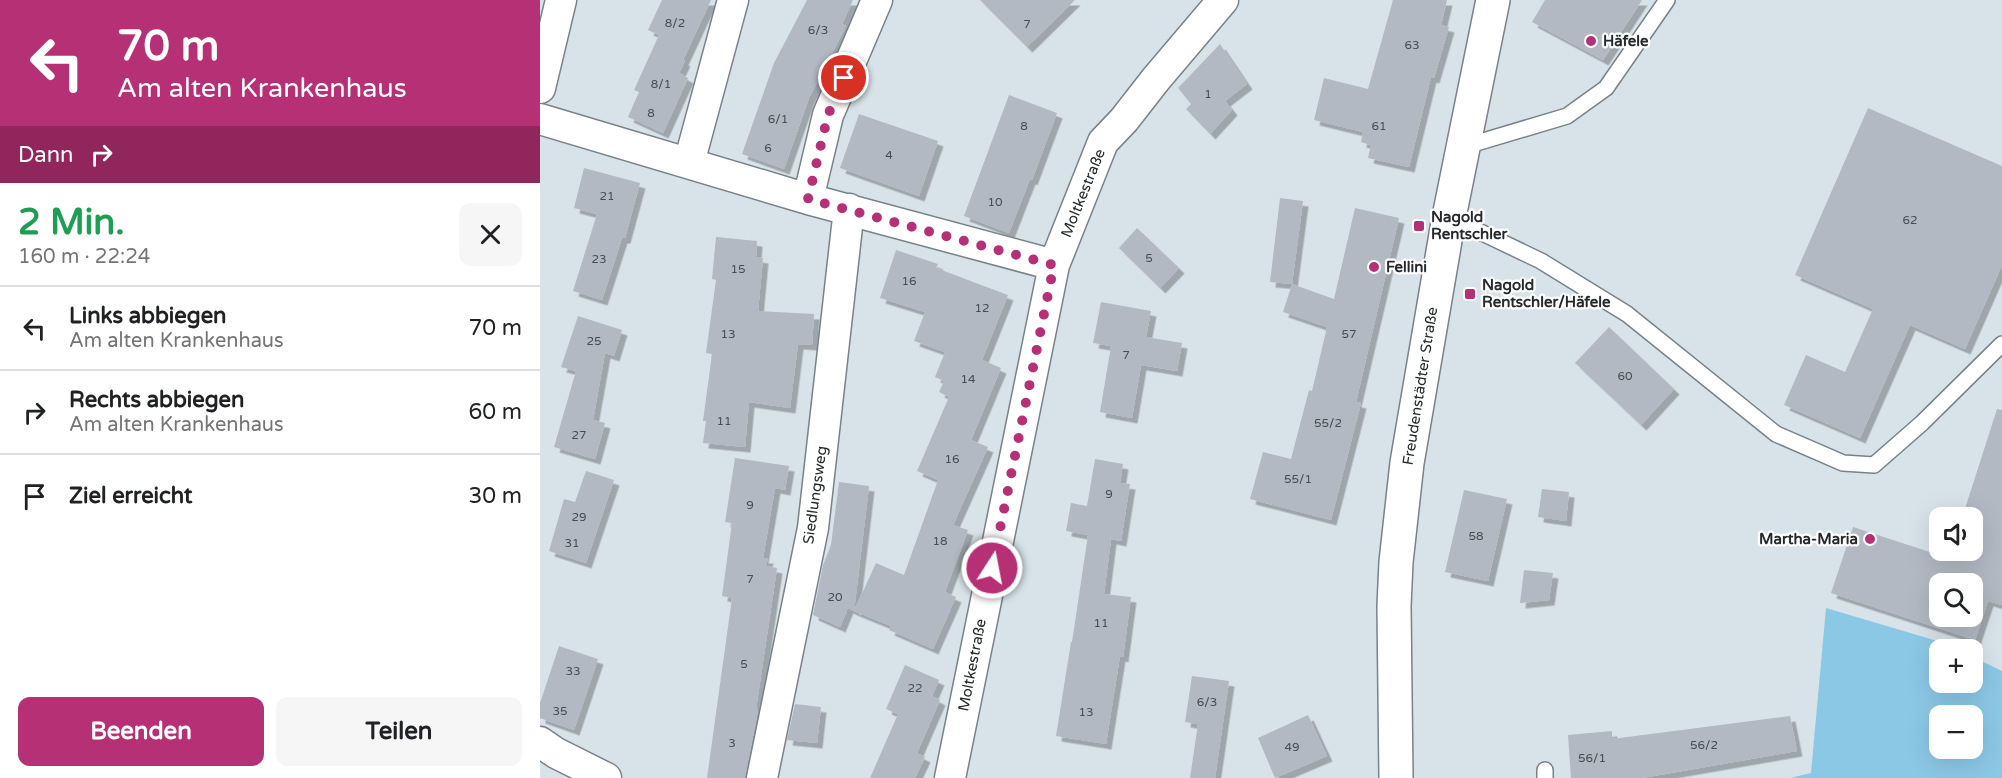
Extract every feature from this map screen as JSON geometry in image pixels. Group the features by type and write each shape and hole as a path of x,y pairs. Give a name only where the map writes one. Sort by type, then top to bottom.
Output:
{"street":[{"path":"540,88 561,0"},
{"path":"689,164 733,0"},
{"path":"808,199 828,115 877,0"},
{"name":"Freudenstädter Straße","path":"1396,778 1394,606 1396,562 1407,463 1462,147 1493,0"},
{"name":"Moltkestraße","path":"950,778 1054,265 1103,142 1124,120 1219,2"},
{"path":"540,119 808,199 1054,265"},
{"name":"Siedlungsweg","path":"762,778 813,528 849,209"},
{"path":"540,742 556,753 606,778"}],"lane":[{"path":"1462,147 1567,116 1575,111 1606,88 1667,0"},
{"path":"1449,218 1541,261 1627,314 1776,434 1843,464 1874,465 1922,423 2002,344"}],"shaded area":[{"path":"1826,608 1931,639 1929,693 1983,693 1983,662 2002,671 2002,778 1790,778 1811,773"}],"building":[{"path":"662,0 711,0 683,60 685,61 679,73 688,78 663,133 628,117 639,92 634,90 659,35 648,30"},
{"path":"807,0 853,0 842,24 846,26 809,98 784,169 742,154 774,63"},
{"path":"980,0 1075,0 1027,47"},
{"path":"1393,0 1447,0 1441,25 1449,27 1434,78 1431,77 1409,167 1368,158 1371,145 1361,142 1363,132 1314,120 1324,78 1368,89"},
{"name":"Häfele","path":"1545,0 1642,0 1603,60 1532,22"},
{"path":"1220,44 1247,84 1225,101 1232,110 1210,134 1186,109 1191,104 1178,88"},
{"path":"1009,95 1057,113 1009,233 964,216"},
{"path":"1868,108 2002,166 2002,265 1965,349 1910,325 1860,438 1784,405 1806,355 1845,372 1873,309 1795,275"},
{"path":"859,114 938,141 919,196 840,168"},
{"path":"584,168 640,183 625,238 622,238 602,300 573,291 597,214 574,208"},
{"path":"1280,198 1303,201 1292,284 1270,282"},
{"path":"1355,208 1399,218 1356,402 1361,403 1331,520 1250,499 1263,452 1291,459 1309,390 1312,391 1327,327 1283,312 1292,284 1334,299"},
{"path":"1137,228 1179,268 1160,288 1119,248"},
{"path":"716,237 757,241 756,257 763,258 758,311 814,314 812,345 798,344 790,408 749,402 745,447 703,443 706,421 703,421 712,354 706,353 716,280 712,279"},
{"path":"896,250 938,264 936,268 1008,295 982,360 1001,368 971,440 988,447 953,525 968,530 945,592 956,597 933,649 889,630 891,626 854,611 876,563 904,575 938,480 917,471 949,397 939,392 944,381 935,377 945,352 914,341 925,312 880,298"},
{"path":"1101,302 1151,311 1146,337 1182,343 1177,371 1141,365 1132,418 1100,412 1111,346 1093,343"},
{"path":"578,316 622,330 614,356 605,353 593,420 605,423 595,459 554,447 576,371 561,367"},
{"path":"1609,327 1674,389 1641,425 1575,363"},
{"name":"Martha-Maria","path":"1997,409 2002,410 2002,605 1988,601 1983,616 1983,573 1929,573 1929,625 1831,593 1853,527 1929,552 1929,561 1983,561 1983,507 1966,507"},
{"path":"735,458 789,466 785,490 775,488 763,558 768,558 766,566 777,568 756,709 758,710 745,778 707,778 732,598 722,596 732,523 725,522"},
{"path":"1095,459 1123,464 1120,483 1130,484 1121,541 1111,539 1104,594 1131,597 1123,657 1120,656 1106,744 1056,736 1088,535 1066,531 1071,503 1087,506"},
{"path":"586,471 614,480 586,563 549,551 564,499 575,502"},
{"path":"839,482 869,486 854,611 848,608 840,627 813,615 823,565 831,545"},
{"path":"1542,489 1569,492 1566,521 1538,517"},
{"path":"1464,490 1507,499 1488,581 1445,572"},
{"path":"1524,570 1553,573 1549,600 1520,603"},
{"name":"Martha-Maria","path":"1935,627 1979,627 1975,639"},
{"path":"559,646 598,659 574,730 540,718 540,703"},
{"path":"905,665 939,680 932,696 940,700 917,753 925,757 915,778 870,778 898,714 886,709"},
{"path":"1192,676 1229,681 1215,778 1190,778 1198,724 1185,722"},
{"path":"795,704 821,707 817,743 787,740"},
{"path":"1308,715 1327,756 1275,778 1258,738"},
{"path":"1790,716 1797,751 1642,778 1571,778 1568,735 1612,731 1612,739"}],"place":[{"name":"Häfele","path":"1591,41"},
{"name":"Nagold Rentschler","path":"1419,226"},
{"name":"Fellini","path":"1374,267"},
{"name":"Nagold Rentschler/Häfele","path":"1470,294"},
{"name":"Martha-Maria","path":"1870,539"}],"route":[{"path":"844,78 828,115 808,199 1054,265 992,568"}]}
